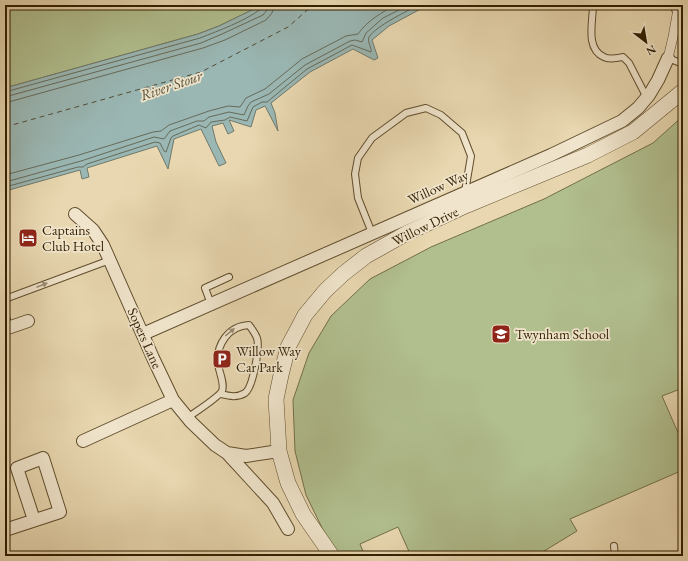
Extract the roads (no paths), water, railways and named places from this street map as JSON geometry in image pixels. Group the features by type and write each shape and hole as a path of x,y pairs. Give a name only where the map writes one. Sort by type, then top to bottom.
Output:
{"street":[{"name":"Willow Way","path":"143,334 551,155 616,124 638,108 647,98 658,80 668,58 680,10"},
{"name":"Willow Drive","path":"279,451 276,399 288,348 305,315 325,291 343,274 366,256 407,234 465,206 588,155 634,132 683,91"},
{"name":"Sopers Lane","path":"75,214 93,230 103,245 153,358 174,400 187,418 205,437 227,453 273,504 288,529"},
{"path":"8,328 28,321"},
{"path":"83,441 174,400"},
{"name":"Sopers Lane","path":"227,453 246,456 279,451"},
{"path":"279,451 288,483 303,514 328,555"},
{"path":"5,530 60,512 43,458 16,468 34,520"}],"lane":[{"path":"593,5 591,31 594,47 599,54 605,58 623,57 628,63 647,98"},
{"path":"668,58 683,64"},
{"path":"372,233 358,198 355,174 358,158 372,138 406,113 426,108 441,116 462,133 471,156 465,192"},
{"path":"5,299 110,260"},
{"path":"211,304 205,288 229,277"},
{"path":"5,314 8,328"},
{"path":"187,418 220,394 223,387 218,364 218,354 224,337 241,325 249,325 258,339 257,358 249,389 243,394 235,396 220,394"},
{"path":"614,546 614,556"}],"water":[{"name":"River Stour","path":"262,5 428,5 389,26 372,40 378,58 374,60 353,49 310,72 271,103 275,113 278,131 265,106 256,110 251,127 229,120 234,131 228,134 223,123 212,126 216,142 226,163 219,166 201,129 174,139 168,169 157,146 87,168 89,177 82,179 80,170 9,190 5,189 5,88 198,34 219,26"}],"place":[{"name":"Captains Club Hotel","path":"28,238"},
{"name":"Twynham School","path":"501,334"},
{"name":"Willow Way Car Park","path":"222,359"}]}
